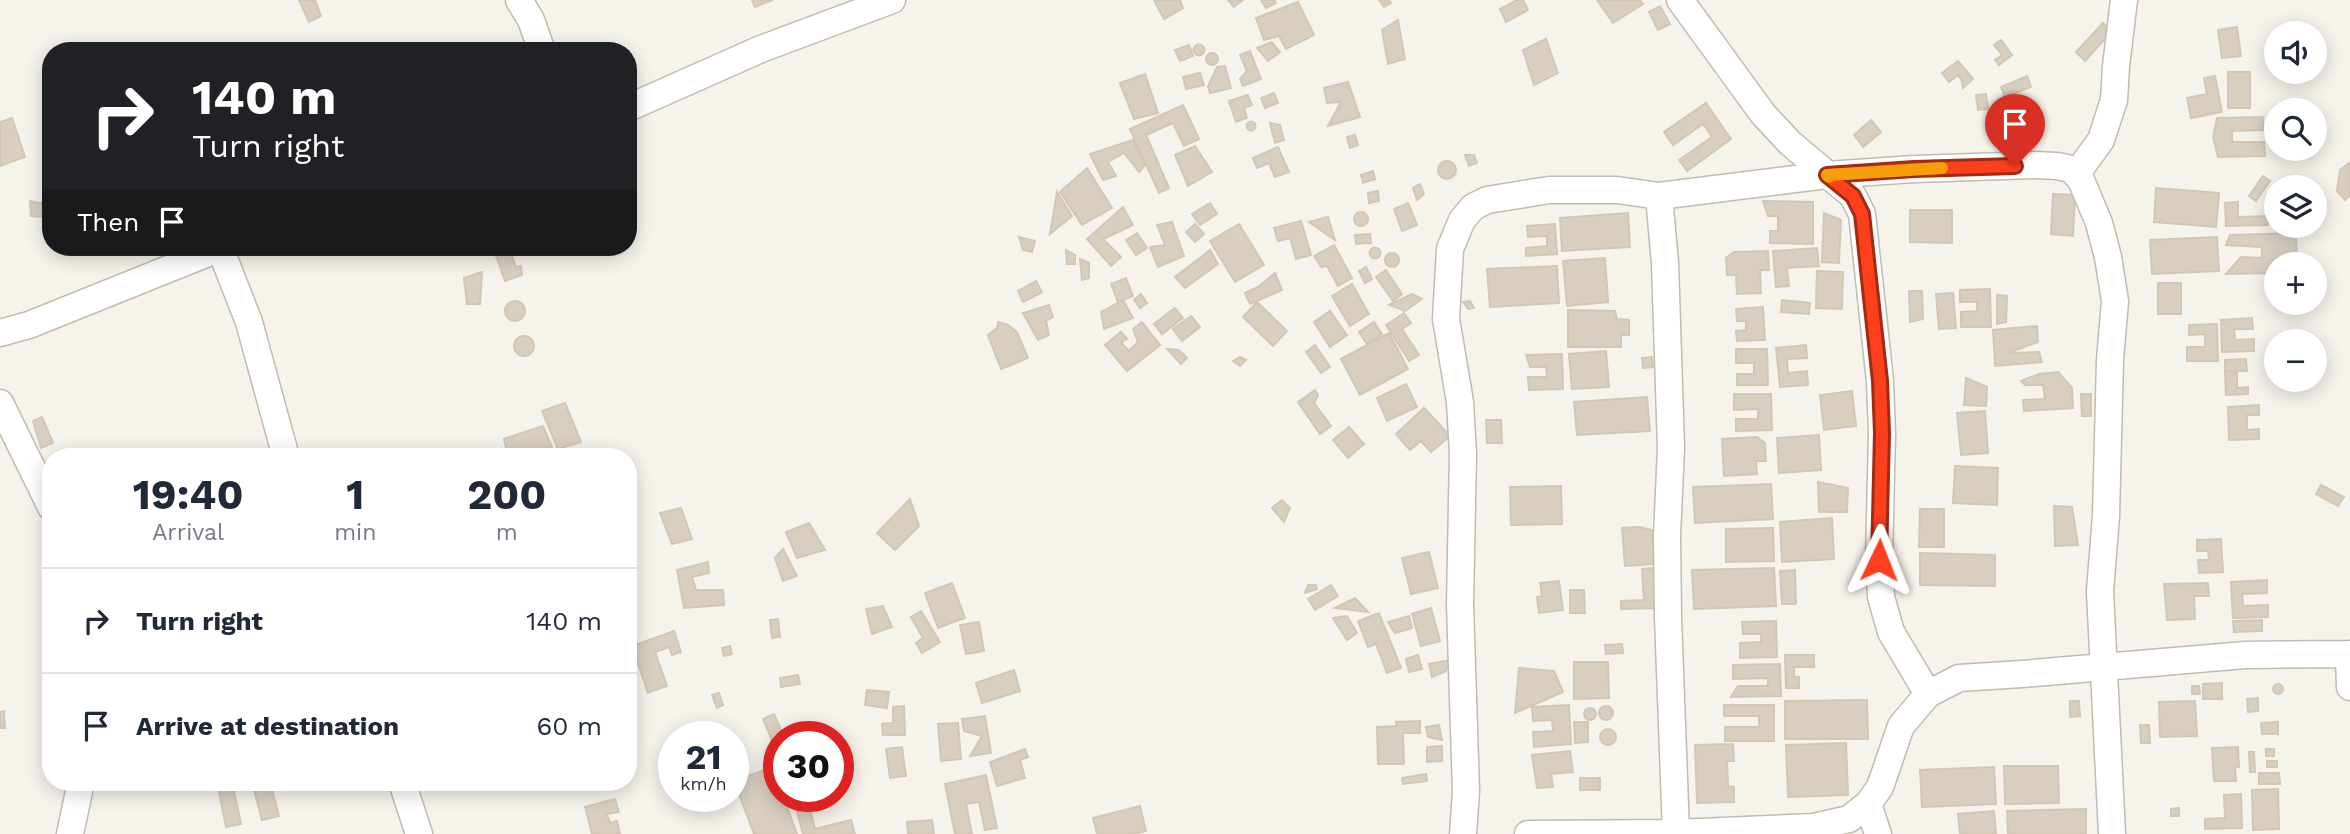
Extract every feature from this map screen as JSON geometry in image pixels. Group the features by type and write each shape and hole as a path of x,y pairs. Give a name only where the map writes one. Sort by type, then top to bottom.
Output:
{"street":[{"path":"519,0 531,20 539,42"},
{"path":"637,104 761,49 892,0"},
{"path":"1679,0 1763,114 1790,143 1853,196 1862,214 1880,381 1881,597 1891,632 1928,694"},
{"path":"2077,173 2101,140 2115,100 2124,0"},
{"path":"1463,834 1466,791 1460,604 1463,454 1460,402 1446,319 1450,249 1462,220 1473,207 1487,200 1549,190 1617,190 1659,196 1827,175 2034,165 2057,166 2077,173 2099,223 2115,301 2110,360 2106,516 2100,591 2112,834"},
{"path":"1659,196 1665,263 1670,421 1667,536 1676,833"},
{"path":"0,333 29,325 200,256"},
{"path":"225,256 249,322 284,448"},
{"path":"0,402 42,488"},
{"path":"1528,834 1676,833 1814,827 1849,819 1868,804 1880,787 1901,726 1928,694 1959,678 2245,654 2350,654 2350,687"},
{"path":"70,834 79,791"},
{"path":"405,791 419,834"},
{"path":"1868,804 1878,834"}],"building":[{"path":"299,0 315,0 321,16 309,22"},
{"path":"752,0 773,0 755,7"},
{"path":"1154,0 1180,0 1183,8 1164,19"},
{"path":"1228,0 1243,0 1234,7"},
{"path":"1261,0 1274,0 1276,3 1266,8"},
{"path":"1379,0 1389,0 1391,3 1384,7"},
{"path":"1517,0 1523,0 1528,10 1506,22 1500,9"},
{"path":"1597,0 1640,0 1643,4 1613,23"},
{"path":"1298,2 1314,35 1286,49 1279,36 1264,40 1256,18"},
{"path":"1660,6 1670,24 1658,30 1649,12"},
{"path":"1398,20 1405,59 1388,64 1382,30"},
{"path":"2103,23 2112,31 2085,61 2076,52"},
{"path":"2237,27 2241,56 2222,58 2218,30"},
{"path":"1546,39 1558,73 1534,85 1523,50"},
{"path":"2001,40 2012,55 1999,65 1995,60 2002,55 1994,45"},
{"path":"1272,42 1280,52 1268,61 1257,48"},
{"path":"1199,44 1205,50 1199,56 1193,50"},
{"path":"1189,45 1193,56 1180,61 1175,50"},
{"path":"1250,51 1261,79 1243,86 1240,79 1247,71 1240,55"},
{"path":"1212,53 1218,59 1212,65 1206,59"},
{"path":"1958,61 1973,79 1963,88 1958,75 1949,82 1942,73"},
{"path":"1225,66 1231,88 1210,93 1208,86 1217,67"},
{"path":"2228,72 2250,72 2250,108 2228,108"},
{"path":"1200,73 1204,85 1186,89 1183,77"},
{"path":"1145,74 1158,113 1134,119 1120,83"},
{"path":"2027,76 2031,87 2005,97 2001,87"},
{"path":"2215,76 2222,112 2191,118 2187,98 2207,94 2204,78"},
{"path":"1348,82 1360,117 1328,126 1341,102 1327,103 1324,88"},
{"path":"1274,93 1278,103 1265,108 1261,98"},
{"path":"1986,94 1988,109 1978,110 1976,95"},
{"path":"1248,95 1252,105 1244,108 1247,118 1236,122 1229,101"},
{"path":"1706,103 1731,139 1687,171 1679,160 1712,137 1703,124 1673,145 1664,132"},
{"path":"1183,105 1199,139 1184,146 1173,123 1146,135 1169,188 1159,193 1130,129"},
{"path":"2024,107 2029,120 2037,120 2042,133 2023,141 2011,112"},
{"path":"2263,117 2263,130 2232,131 2232,142 2264,142 2264,156 2218,157 2213,137 2217,118"},
{"path":"12,118 25,157 0,166 0,122"},
{"path":"1871,120 1881,132 1863,147 1854,135"},
{"path":"1251,121 1256,126 1251,131 1246,126"},
{"path":"1270,123 1280,125 1284,140 1275,143"},
{"path":"1355,135 1358,145 1350,148 1347,137"},
{"path":"1133,140 1145,165 1139,172 1124,153 1108,162 1116,176 1103,180 1090,154"},
{"path":"1195,146 1212,172 1188,186 1175,155"},
{"path":"1278,147 1289,172 1275,177 1269,163 1257,168 1253,158"},
{"path":"1465,155 1474,155 1477,163 1469,166"},
{"path":"1447,161 1453,164 1456,170 1453,176 1447,179 1441,176 1438,170 1441,164"},
{"path":"2350,162 2350,195 2345,200 2337,191 2340,170"},
{"path":"1087,168 1112,208 1082,225 1060,192"},
{"path":"1373,171 1375,179 1363,183 1361,175"},
{"path":"2264,177 2264,190 2256,201 2249,196"},
{"path":"1420,184 1424,194 1417,200 1413,188"},
{"path":"2156,188 2219,193 2216,227 2154,222"},
{"path":"1378,191 1379,201 1369,203 1368,193"},
{"path":"1057,192 1072,216 1050,234"},
{"path":"2053,194 2075,195 2073,236 2051,234"},
{"path":"30,201 42,203 42,217 31,216"},
{"path":"1763,201 1813,202 1813,244 1770,243 1770,231 1778,231 1778,216 1768,216"},
{"path":"2238,202 2238,217 2264,216 2264,225 2226,226 2225,203"},
{"path":"1210,203 1217,214 1200,225 1192,214"},
{"path":"1408,203 1417,225 1402,231 1394,209"},
{"path":"1123,207 1133,225 1103,239 1121,257 1111,266 1087,239"},
{"path":"1910,210 1952,210 1952,243 1910,242"},
{"path":"1358,212 1364,212 1368,219 1364,226 1358,226 1354,222 1354,216"},
{"path":"1628,213 1630,247 1562,251 1560,218"},
{"path":"1824,213 1841,220 1839,263 1822,262"},
{"path":"1328,217 1335,240 1309,222"},
{"path":"1301,221 1311,255 1296,259 1290,238 1278,241 1274,228"},
{"path":"1172,222 1184,256 1158,267 1150,247 1165,245 1157,225"},
{"path":"1195,224 1204,234 1195,242 1186,232"},
{"path":"1239,224 1264,265 1235,282 1210,241"},
{"path":"1555,224 1557,254 1526,256 1526,248 1547,246 1547,236 1528,237 1527,226"},
{"path":"1137,233 1147,248 1136,255 1126,240"},
{"path":"1370,234 1371,243 1356,244 1355,235"},
{"path":"2264,234 2264,238 2296,238 2297,252 2264,252 2264,273 2226,274 2241,257 2262,258 2262,247 2226,245 2230,235"},
{"path":"1019,237 1035,241 1032,252 1023,250"},
{"path":"2217,237 2219,271 2152,274 2150,240"},
{"path":"1334,245 1352,278 1338,286 1327,266 1321,267 1314,256"},
{"path":"1375,248 1379,249 1379,257 1375,258 1371,257 1370,253 1371,249"},
{"path":"1817,248 1819,266 1787,268 1789,286 1776,287 1773,251"},
{"path":"1066,250 1075,255 1075,264 1067,264"},
{"path":"1210,250 1218,264 1185,288 1175,277"},
{"path":"1768,251 1769,270 1760,270 1761,293 1737,294 1736,275 1727,275 1726,258 1734,252"},
{"path":"1389,253 1395,253 1399,260 1395,267 1389,267 1385,263 1385,257"},
{"path":"496,256 512,256 516,267 521,266 522,275 505,281"},
{"path":"1605,258 1608,302 1567,306 1563,261"},
{"path":"1080,259 1089,263 1089,278 1082,280"},
{"path":"1557,266 1559,303 1490,307 1487,269"},
{"path":"1366,267 1372,279 1365,283 1359,271"},
{"path":"1386,270 1402,294 1393,301 1376,277"},
{"path":"1817,271 1843,272 1842,309 1816,308"},
{"path":"482,272 480,304 467,304 464,278"},
{"path":"1275,273 1282,290 1250,304 1245,293 1258,287"},
{"path":"1126,278 1133,296 1118,302 1111,284"},
{"path":"1036,281 1042,292 1023,302 1018,291"},
{"path":"2158,283 2181,283 2181,314 2158,314"},
{"path":"1352,284 1369,314 1350,326 1332,296"},
{"path":"1990,289 1991,327 1961,327 1961,312 1977,311 1977,302 1960,302 1960,290"},
{"path":"1909,291 1922,291 1923,319 1910,322"},
{"path":"1953,293 1956,328 1939,329 1936,294"},
{"path":"1141,294 1147,303 1140,308 1134,300"},
{"path":"1412,294 1422,299 1405,311 1389,305"},
{"path":"1997,295 2007,296 2006,322 1997,324"},
{"path":"1123,300 1133,318 1104,329 1101,312"},
{"path":"1782,300 1810,303 1809,314 1781,312"},
{"path":"515,301 522,304 525,311 522,318 515,321 508,318 505,311 508,304"},
{"path":"1470,301 1474,308 1468,309 1463,302"},
{"path":"1257,302 1287,331 1273,346 1243,317"},
{"path":"1049,305 1053,317 1046,321 1049,335 1038,340 1023,313"},
{"path":"1763,307 1765,340 1737,341 1736,331 1746,330 1746,321 1737,321 1736,309"},
{"path":"1175,308 1183,318 1162,334 1154,324"},
{"path":"1568,310 1615,311 1617,319 1629,320 1629,335 1621,335 1621,347 1568,347"},
{"path":"1330,311 1347,335 1330,347 1314,322"},
{"path":"1404,313 1411,323 1402,329 1419,355 1409,361 1386,325"},
{"path":"1191,316 1200,327 1182,341 1173,329"},
{"path":"2252,318 2253,329 2234,329 2235,340 2254,339 2254,351 2222,352 2221,320"},
{"path":"998,322 1017,332 1028,358 1001,369 988,335 997,328"},
{"path":"1142,322 1160,345 1127,371 1105,345 1121,332 1127,339 1121,342 1129,351 1138,342 1133,329"},
{"path":"1374,322 1382,334 1367,344 1359,332"},
{"path":"2217,324 2218,361 2187,361 2187,347 2205,347 2205,334 2189,335 2189,325"},
{"path":"2037,326 2038,342 2008,353 2039,352 2042,362 1995,366 1993,330"},
{"path":"1389,333 1408,369 1360,395 1341,359"},
{"path":"524,336 531,339 534,346 531,353 524,356 517,353 514,346 517,339"},
{"path":"1315,345 1330,367 1321,373 1306,352"},
{"path":"1806,345 1807,358 1787,359 1788,373 1807,371 1808,385 1780,387 1776,348"},
{"path":"1167,349 1179,350 1187,358 1181,364"},
{"path":"1736,349 1767,349 1768,385 1737,385 1737,374 1754,374 1754,363 1736,363"},
{"path":"1606,351 1609,387 1572,389 1569,354"},
{"path":"1562,354 1563,389 1529,390 1528,377 1547,377 1546,367 1530,367 1526,355"},
{"path":"1240,357 1246,360 1240,366 1233,361"},
{"path":"1652,357 1653,367 1643,368 1642,358"},
{"path":"2246,359 2247,371 2225,371 2225,360"},
{"path":"2058,372 2072,388 2073,408 2024,411 2023,400 2045,399 2043,385 2025,385 2021,381 2039,374"},
{"path":"2225,372 2237,372 2237,388 2248,387 2248,394 2226,395"},
{"path":"1966,378 1987,387 1986,406 1964,405"},
{"path":"1406,384 1417,407 1387,421 1377,398"},
{"path":"1315,390 1318,395 1314,403 1331,426 1320,434 1298,402"},
{"path":"1852,391 1856,426 1824,430 1820,395"},
{"path":"1734,394 1771,394 1772,430 1736,431 1736,419 1758,419 1758,409 1734,410"},
{"path":"2081,394 2091,394 2091,416 2082,416"},
{"path":"1647,397 1650,431 1577,435 1574,402"},
{"path":"565,403 581,442 558,448 542,411"},
{"path":"2259,405 2259,415 2247,415 2247,430 2259,429 2259,439 2229,440 2228,407"},
{"path":"1424,408 1450,436 1431,452 1421,441 1410,450 1396,434"},
{"path":"1985,411 1988,453 1961,455 1957,413"},
{"path":"42,417 53,443 41,448 33,421"},
{"path":"1486,420 1501,420 1502,443 1487,443"},
{"path":"543,426 552,448 506,448 504,439"},
{"path":"1349,427 1364,444 1348,458 1333,440"},
{"path":"1819,435 1821,470 1779,473 1777,438"},
{"path":"1757,437 1765,443 1766,461 1756,461 1757,474 1724,476 1722,439"},
{"path":"1955,466 1998,468 1997,505 1953,503"},
{"path":"1818,482 1848,488 1847,512 1819,512"},
{"path":"1771,484 1773,519 1695,523 1693,487"},
{"path":"2321,485 2344,497 2338,506 2316,494"},
{"path":"1561,486 1562,524 1511,525 1510,487"},
{"path":"910,499 919,526 895,550 877,533"},
{"path":"1282,500 1290,508 1284,522 1272,508"},
{"path":"2054,506 2072,507 2078,545 2055,546"},
{"path":"681,508 692,539 672,544 660,513"},
{"path":"1920,509 1944,509 1944,547 1919,547"},
{"path":"1832,518 1834,559 1782,562 1780,522"},
{"path":"809,523 825,550 797,558 786,532"},
{"path":"1639,527 1652,530 1654,564 1625,566 1622,528"},
{"path":"1773,528 1774,561 1726,562 1726,529"},
{"path":"2221,539 2223,572 2199,573 2198,560 2209,560 2208,551 2197,551 2197,540"},
{"path":"783,549 797,576 783,581 775,558"},
{"path":"1429,552 1438,588 1411,594 1402,558"},
{"path":"1920,553 1995,555 1995,586 1920,585"},
{"path":"708,562 709,573 692,577 696,590 723,590 724,605 684,608 677,570"},
{"path":"1654,568 1657,608 1621,609 1621,601 1644,600 1642,569"},
{"path":"1774,568 1776,606 1694,609 1692,570"},
{"path":"1795,570 1796,604 1782,604 1780,571"},
{"path":"2267,580 2267,593 2242,594 2243,606 2268,605 2268,617 2233,618 2231,582"},
{"path":"1559,581 1563,610 1539,613 1537,597 1542,596 1540,583"},
{"path":"952,583 965,618 938,628 925,593"},
{"path":"2208,583 2209,596 2194,596 2195,619 2167,620 2164,584"},
{"path":"1308,585 1316,585 1317,589 1305,593"},
{"path":"1331,585 1338,596 1315,610 1308,599"},
{"path":"1570,590 1584,590 1585,613 1570,613"},
{"path":"1355,598 1368,612 1335,608"},
{"path":"883,606 892,627 872,634 866,609"},
{"path":"1431,608 1440,641 1421,646 1412,614"},
{"path":"921,611 940,642 922,653 916,643 923,638 911,617"},
{"path":"1379,613 1401,668 1387,673 1376,644 1368,647 1358,621"},
{"path":"1347,616 1357,633 1347,640 1333,618"},
{"path":"1409,616 1412,628 1395,633 1388,622"},
{"path":"778,619 780,637 772,638 770,620"},
{"path":"2262,620 2262,631 2234,632 2233,621"},
{"path":"1776,621 1777,657 1740,658 1740,643 1761,642 1761,634 1743,634 1742,622"},
{"path":"979,622 984,651 966,654 960,625"},
{"path":"674,631 681,652 672,655 669,647 655,652 667,686 648,693 637,661 637,644"},
{"path":"1622,644 1623,653 1606,654 1605,645"},
{"path":"730,646 732,654 724,656 722,648"},
{"path":"1418,655 1422,669 1409,672 1406,659"},
{"path":"1785,655 1814,655 1814,667 1794,667 1794,677 1799,677 1799,688 1786,688"},
{"path":"1450,660 1446,671 1432,677 1429,664"},
{"path":"1574,662 1608,662 1609,698 1574,699"},
{"path":"1780,664 1781,696 1731,697 1738,686 1768,686 1768,678 1733,679 1733,665"},
{"path":"1519,668 1554,671 1563,692 1515,713"},
{"path":"1014,670 1020,691 982,703 976,683"},
{"path":"798,675 800,684 781,687 780,678"},
{"path":"2222,683 2222,699 2203,699 2203,684"},
{"path":"2278,684 2283,689 2278,694 2273,689"},
{"path":"2192,686 2199,686 2200,694 2192,694"},
{"path":"867,690 889,692 887,708 865,705"},
{"path":"719,693 723,705 717,708 712,695"},
{"path":"2258,698 2258,711 2248,712 2247,699"},
{"path":"1867,700 1868,739 1785,739 1785,701"},
{"path":"2070,701 2079,701 2080,716 2070,717"},
{"path":"2195,701 2197,736 2160,737 2159,702"},
{"path":"1569,705 1571,744 1534,747 1533,732 1553,731 1552,720 1533,721 1532,707"},
{"path":"1724,705 1774,705 1774,741 1725,741 1725,727 1759,727 1759,716 1724,716"},
{"path":"904,706 905,735 883,735 882,724 893,723 893,707"},
{"path":"1606,706 1611,708 1611,718 1606,720 1601,718 1599,713 1601,708"},
{"path":"1590,708 1596,714 1590,720 1584,714"},
{"path":"4,711 5,728 0,728 0,712"},
{"path":"774,714 777,721 764,721 763,719"},
{"path":"985,716 991,753 970,756 982,736 964,731 962,719"},
{"path":"1420,721 1420,733 1403,733 1404,764 1378,764 1377,727 1397,726 1396,722"},
{"path":"1574,722 1588,722 1588,742 1575,743"},
{"path":"2278,722 2278,734 2262,734 2261,723"},
{"path":"958,723 961,759 941,761 938,724"},
{"path":"1439,725 1442,740 1428,737 1426,727"},
{"path":"2140,725 2149,725 2150,743 2141,743"},
{"path":"1605,729 1611,729 1616,737 1614,743 1605,745 1600,740 1600,734"},
{"path":"1846,743 1848,795 1788,797 1786,745"},
{"path":"1733,744 1734,761 1727,761 1728,786 1734,787 1734,802 1697,803 1695,745"},
{"path":"1442,746 1442,761 1427,762 1427,747"},
{"path":"902,747 906,776 890,778 886,749"},
{"path":"2238,747 2239,767 2235,767 2236,781 2214,781 2212,748"},
{"path":"1025,749 1028,757 1020,760 1025,778 997,786 990,762"},
{"path":"2266,749 2274,749 2274,756 2266,756"},
{"path":"1570,751 1573,772 1551,774 1553,787 1537,788 1532,755"},
{"path":"2249,752 2254,752 2255,772 2250,772"},
{"path":"2267,761 2277,761 2277,767 2267,767"},
{"path":"2004,766 2058,766 2059,803 2005,804"},
{"path":"1994,767 1996,804 1922,807 1920,770"},
{"path":"763,770 763,812 789,812 797,834 754,834 746,812 749,812 749,775"},
{"path":"2259,773 2279,773 2280,784 2259,784"},
{"path":"1426,774 1427,781 1403,784 1402,778"},
{"path":"986,775 997,828 985,830 979,802 966,804 972,834 955,834 945,784"},
{"path":"1580,778 1600,778 1600,790 1580,790"},
{"path":"2278,789 2279,829 2253,830 2252,790"},
{"path":"219,791 234,791 241,824 226,827"},
{"path":"254,791 272,791 279,816 262,820"},
{"path":"2241,794 2242,828 2205,829 2205,819 2225,818 2224,795"},
{"path":"615,799 619,812 607,814 610,823 617,821 620,834 592,834 585,807"},
{"path":"1140,806 1146,831 1134,834 1097,834 1093,818"},
{"path":"2179,808 2179,816 2171,816 2171,809"},
{"path":"2086,809 2086,834 2008,834 2007,811"},
{"path":"1994,811 1996,834 1960,834 1958,814"},
{"path":"797,812 811,812 815,829 851,820 855,834 803,834"},
{"path":"932,820 934,834 908,834 907,822"}],"slow traffic":[{"path":"1829,177 1827,175 1942,168"}],"route":[{"path":"1879,560 1882,433 1880,381 1862,214 1853,196 1827,175 2015,166"}]}
